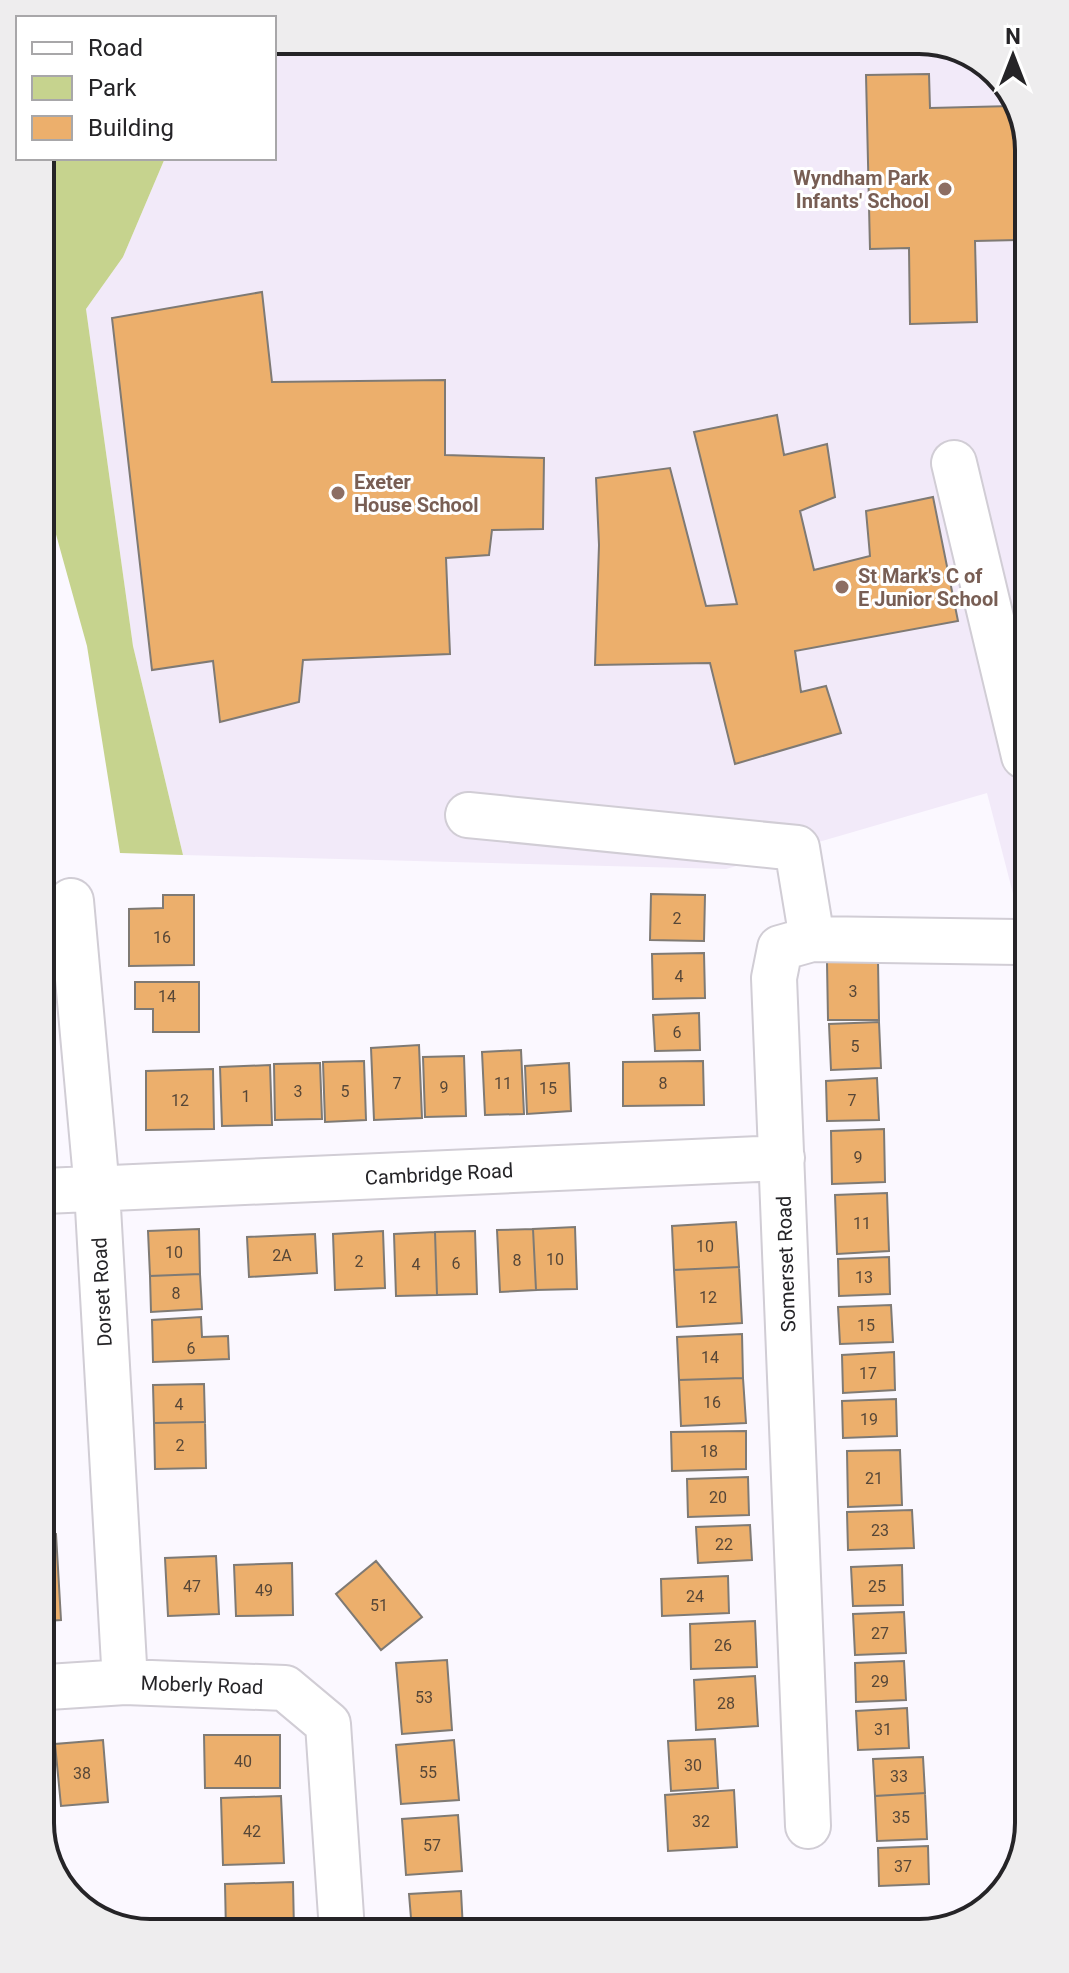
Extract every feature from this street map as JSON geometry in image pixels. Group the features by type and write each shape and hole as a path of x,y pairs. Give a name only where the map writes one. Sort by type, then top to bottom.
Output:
{"street":[{"path":"954,463 1015,714"},
{"path":"468,815 797,848 812,939"},
{"name":"Dorset Road","path":"71,901 97,1190 125,1682"},
{"name":"Somerset Road","path":"808,1826 774,978 780,948 812,939 1015,942"},
{"name":"Cambridge Road","path":"54,1191 782,1158"},
{"name":"Moberly Road","path":"54,1687 125,1682 285,1688 328,1724 341,1919"}],"shaded area":[{"path":"276,54 925,54 950,59 972,70 973,96 998,96 1008,113 1015,150 1015,901 987,793 726,869 183,855 133,646 86,309 123,257 164,160 276,160"}],"green space":[{"path":"54,160 164,160 123,257 86,309 133,646 183,855 120,853 87,646 54,527"}],"building":[{"name":"Wyndham Park Infants' School","path":"929,74 930,108 1004,106 1008,113 1015,150 1015,240 975,241 977,322 910,324 909,248 870,249 866,75"},
{"name":"Exeter House School","path":"262,292 272,382 445,380 445,455 544,458 543,529 492,530 489,555 446,558 450,654 303,660 299,702 220,722 213,661 152,670 112,318"},
{"name":"St Mark's C of E Junior School","path":"777,415 784,455 827,444 835,497 800,511 814,570 870,556 866,511 933,497 958,621 795,651 801,692 826,686 841,733 735,764 710,663 595,665 599,545 596,478 670,468 706,606 737,604 694,432"},
{"path":"651,894 705,895 704,941 650,940"},
{"path":"163,895 194,895 194,965 129,966 129,909 163,908"},
{"path":"704,953 705,998 653,999 652,954"},
{"path":"878,961 879,1020 828,1020 827,962"},
{"path":"135,982 199,982 199,1032 153,1032 153,1009 135,1009"},
{"path":"699,1013 700,1050 655,1051 653,1015"},
{"path":"879,1022 881,1068 831,1070 829,1024"},
{"path":"419,1045 422,1118 374,1120 371,1048"},
{"path":"521,1050 524,1114 485,1115 482,1052"},
{"path":"464,1056 466,1116 425,1117 423,1057"},
{"path":"364,1061 366,1120 325,1122 323,1062"},
{"path":"703,1061 704,1105 623,1106 623,1062"},
{"path":"320,1063 322,1119 275,1120 274,1064"},
{"path":"569,1063 571,1111 527,1114 525,1066"},
{"path":"270,1065 272,1125 222,1126 220,1067"},
{"path":"213,1069 214,1129 146,1130 146,1071"},
{"path":"877,1078 879,1120 827,1121 826,1081"},
{"path":"884,1129 885,1182 832,1184 831,1131"},
{"path":"887,1193 889,1251 837,1254 835,1195"},
{"path":"736,1222 739,1267 674,1270 672,1226"},
{"path":"575,1227 577,1289 536,1290 533,1229"},
{"path":"199,1229 200,1274 150,1276 148,1231"},
{"path":"533,1229 536,1290 500,1292 497,1230"},
{"path":"383,1231 385,1288 335,1290 333,1234"},
{"path":"475,1231 477,1294 437,1295 435,1232"},
{"path":"435,1232 437,1295 396,1296 394,1234"},
{"path":"315,1234 317,1273 249,1277 247,1237"},
{"path":"889,1257 890,1294 839,1296 838,1259"},
{"path":"739,1267 742,1323 677,1327 674,1270"},
{"path":"200,1274 202,1309 151,1312 150,1276"},
{"path":"891,1305 893,1342 840,1344 838,1307"},
{"path":"201,1317 202,1337 228,1336 229,1359 153,1362 152,1320"},
{"path":"742,1334 743,1378 679,1380 677,1337"},
{"path":"894,1352 895,1390 843,1393 842,1355"},
{"path":"743,1378 746,1423 681,1426 679,1380"},
{"path":"204,1384 205,1422 154,1423 153,1385"},
{"path":"896,1399 897,1436 843,1438 842,1401"},
{"path":"205,1422 206,1468 155,1469 154,1423"},
{"path":"746,1431 746,1469 672,1471 671,1432"},
{"path":"900,1450 902,1505 848,1507 847,1451"},
{"path":"748,1477 749,1515 688,1517 687,1479"},
{"path":"912,1510 914,1548 848,1550 847,1512"},
{"path":"750,1525 752,1560 698,1563 696,1527"},
{"path":"54,1534 61,1620 54,1620"},
{"path":"216,1556 219,1614 168,1616 165,1558"},
{"path":"376,1561 422,1617 381,1650 336,1594"},
{"path":"292,1563 293,1615 236,1616 234,1565"},
{"path":"902,1565 903,1605 853,1606 851,1567"},
{"path":"728,1576 729,1613 662,1616 661,1579"},
{"path":"904,1612 906,1653 855,1655 853,1614"},
{"path":"755,1621 757,1667 691,1669 690,1624"},
{"path":"447,1660 452,1730 402,1734 396,1663"},
{"path":"904,1661 906,1700 856,1702 855,1663"},
{"path":"755,1676 758,1726 696,1730 694,1680"},
{"path":"907,1708 909,1748 858,1750 856,1711"},
{"path":"204,1735 280,1735 280,1788 205,1788"},
{"path":"715,1739 718,1788 671,1791 668,1741"},
{"path":"103,1740 108,1802 61,1806 55,1744"},
{"path":"454,1740 459,1800 401,1804 396,1745"},
{"path":"923,1757 925,1793 875,1796 873,1759"},
{"path":"734,1790 737,1847 668,1851 665,1795"},
{"path":"925,1793 927,1839 877,1841 875,1796"},
{"path":"281,1796 284,1863 223,1865 221,1798"},
{"path":"458,1815 462,1871 406,1875 402,1819"},
{"path":"928,1846 929,1884 879,1886 878,1848"},
{"path":"293,1882 294,1919 226,1919 225,1884"},
{"path":"461,1891 462,1919 411,1919 409,1894"}],"place":[{"name":"Wyndham Park Infants' School","path":"945,189"},
{"name":"Exeter House School","path":"338,493"},
{"name":"St Mark's C of E Junior School","path":"842,587"}]}
